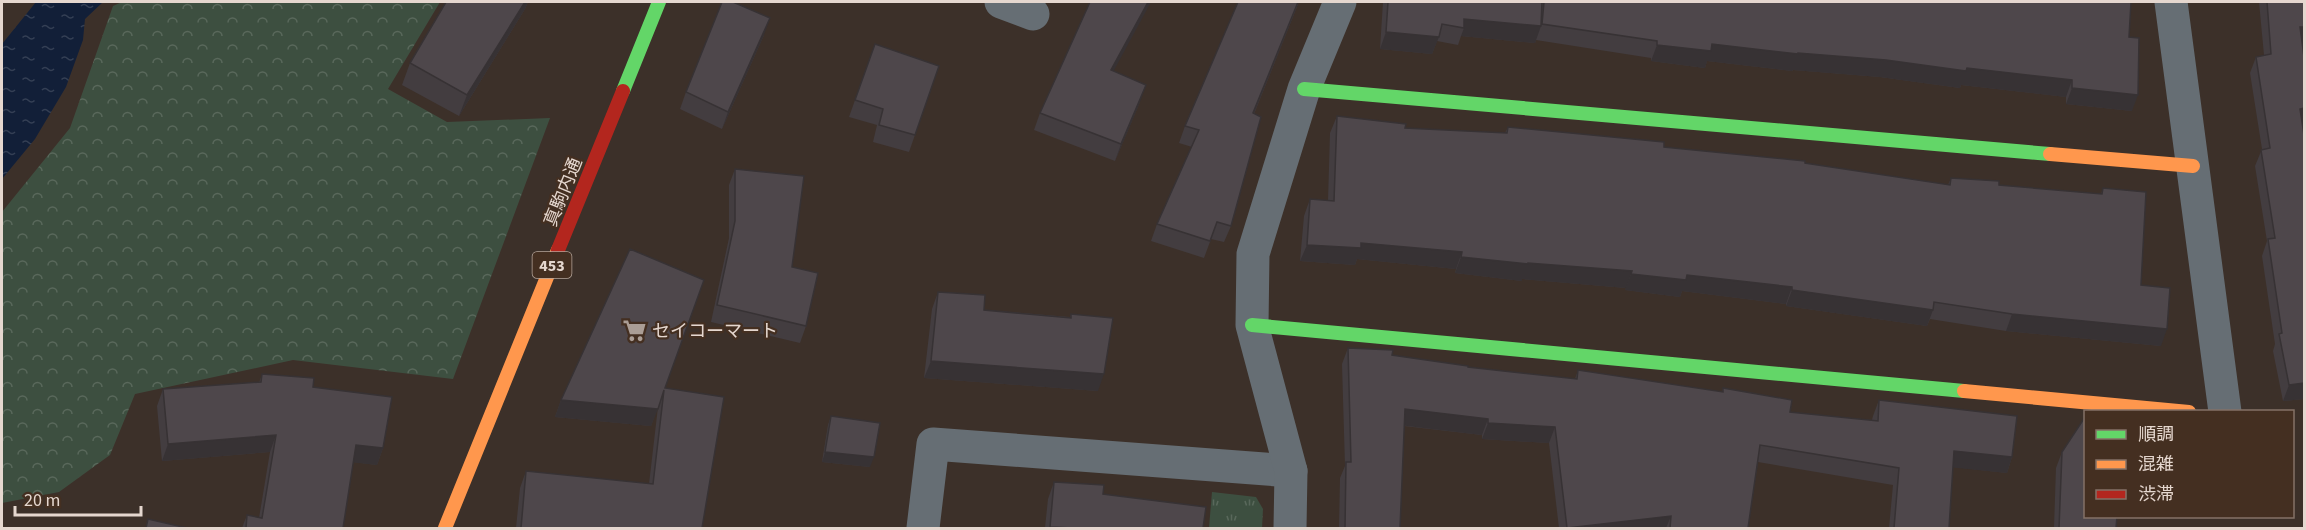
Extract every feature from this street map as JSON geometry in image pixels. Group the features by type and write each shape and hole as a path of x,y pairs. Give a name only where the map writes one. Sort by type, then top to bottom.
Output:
{"main road":[{"name":"真駒内通","path":"446,528 659,2"},
{"path":"1304,89 2193,166"},
{"path":"1252,326 2178,410"}],"street":[{"path":"1001,2 1033,14"},
{"path":"1290,528 1291,471 1252,326 1253,254 1304,89 1340,2"},
{"path":"2171,2 2225,410"},
{"path":"922,528 933,444 1291,471"}],"green space":[{"path":"122,2 440,2 388,89 447,122 550,118 453,379 293,360 135,394 110,455 59,492 2,503 2,212 70,128 113,6"},
{"path":"1212,492 1256,497 1263,509 1262,528 1209,528"}],"water":[{"path":"36,2 103,2 85,19 83,40 66,87 35,139 2,179 2,44"}],"building":[{"path":"446,2 525,2 467,95 410,63"},
{"path":"722,2 733,2 770,18 728,112 686,92"},
{"path":"1090,2 1148,2 1111,70 1146,85 1121,144 1040,113"},
{"path":"1238,2 1298,2 1253,113 1261,117 1231,226 1217,222 1210,241 1157,224 1199,130 1185,126"},
{"path":"1388,2 1542,2 1541,26 1464,19 1464,28 1442,24 1439,37 1386,32"},
{"path":"1544,2 2131,2 2129,37 2139,38 2138,95 2072,88 2072,80 1967,68 1966,71 1886,60 1798,54 1712,44 1711,51 1657,45 1657,41 1542,24"},
{"path":"2267,2 2304,2 2304,27 2300,27 2304,57 2304,108 2300,109 2304,135 2304,383 2289,385 2279,334 2282,333 2268,239 2275,238 2261,150 2270,148 2256,57 2271,54"},
{"path":"875,44 939,66 915,135 879,125 883,109 855,100"},
{"path":"1337,116 1406,124 1405,128 1507,133 1508,127 1664,142 1664,147 1805,161 1805,163 1950,185 1951,178 1999,181 1999,185 2102,194 2103,188 2146,192 2141,285 2170,288 2167,329 2012,314 1934,302 1933,310 1792,290 1792,287 1687,275 1686,280 1631,274 1632,271 1461,257 1462,252 1361,243 1361,248 1307,245 1310,199 1334,201"},
{"path":"735,169 804,176 792,267 818,273 806,326 717,305 735,221"},
{"path":"630,249 704,280 665,388 724,397 702,528 521,528 526,471 653,484 664,390 658,409 561,400"},
{"path":"938,292 985,295 984,310 1071,318 1071,314 1113,318 1104,374 931,361"},
{"path":"1348,348 1393,350 1392,355 1468,367 1577,379 1578,370 1723,392 1723,388 1792,400 1790,412 1878,421 1879,400 2017,416 2012,457 1954,451 1949,528 1894,528 1899,468 1760,445 1748,528 1670,528 1671,516 1567,528 1555,427 1488,423 1488,419 1405,409 1400,528 1345,528 1346,462 1351,462"},
{"path":"262,374 314,378 313,387 392,397 383,448 356,445 343,528 246,528 247,515 262,518 276,435 168,444 163,389 261,382"},
{"path":"831,416 880,423 874,457 825,452"},
{"path":"2084,419 2084,518 2117,518 2116,528 2059,528 2062,452"},
{"path":"1054,482 1104,485 1103,494 1206,507 1203,528 1050,527"},
{"path":"148,519 187,528 146,528"}],"traffic: fast":[{"path":"623,91 659,2"},
{"path":"1304,89 2050,154"},
{"path":"1252,325 1964,391"}],"traffic: slow":[{"path":"2050,154 2193,166"},
{"path":"445,528 558,250"},
{"path":"1964,391 2168,410"}],"traffic: jam":[{"path":"558,250 623,91"}],"place":[{"name":"セイコーマート","path":"634,331"}]}
